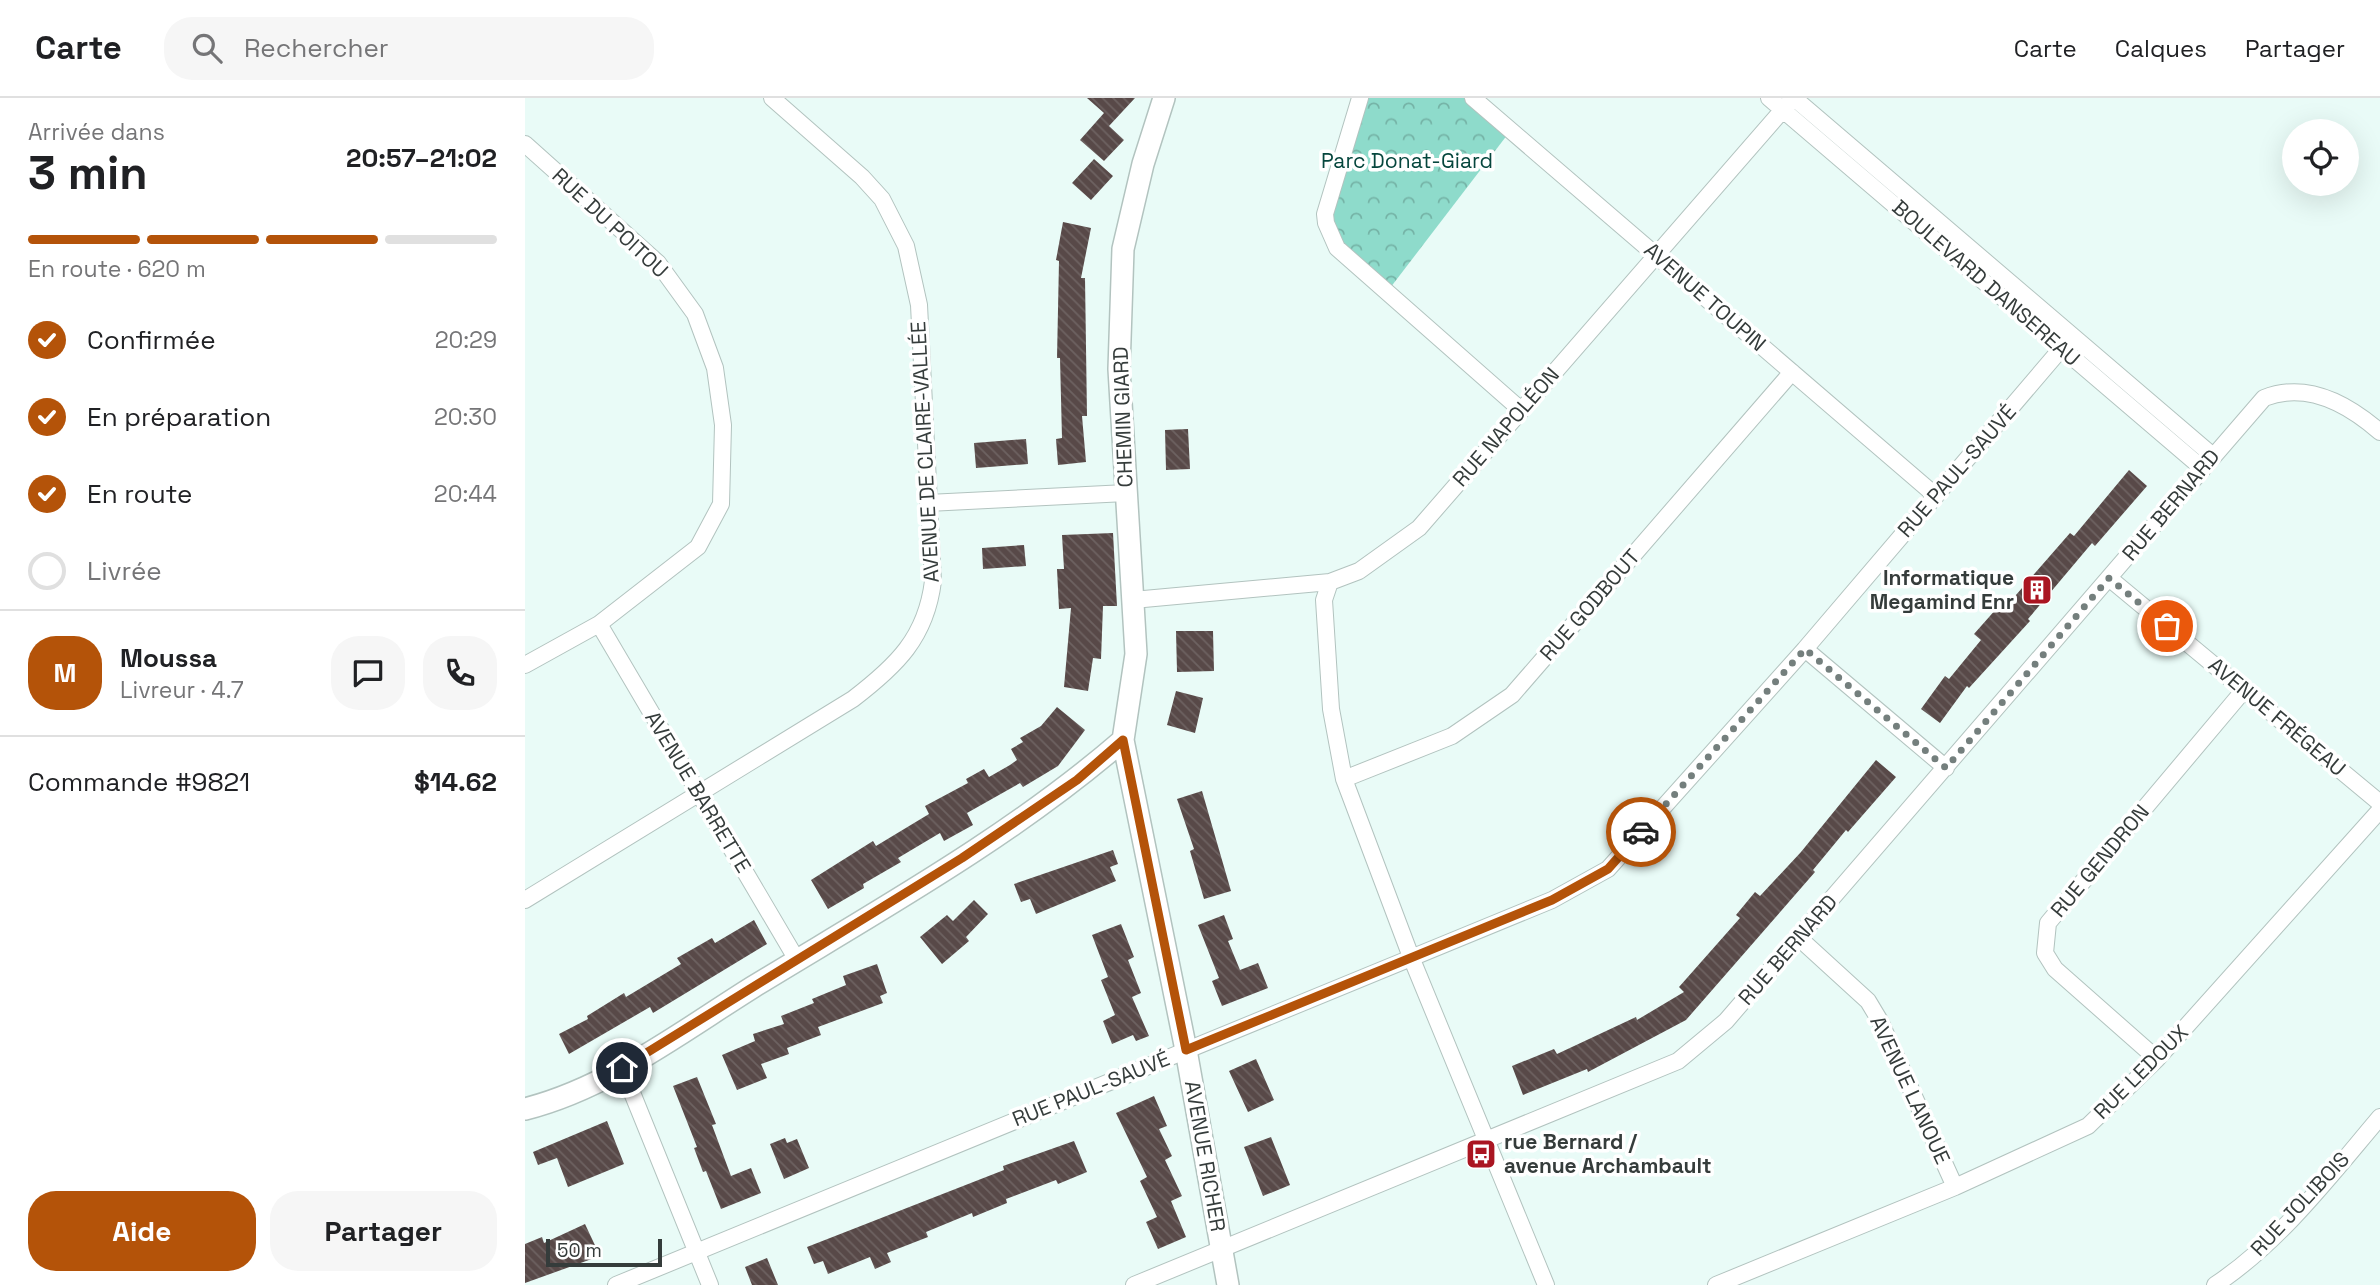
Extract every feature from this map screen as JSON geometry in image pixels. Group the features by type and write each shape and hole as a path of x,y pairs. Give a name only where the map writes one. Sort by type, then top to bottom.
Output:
{"street":[{"name":"AVENUE DE CLAIRE-VALLÉE","path":"525,900 853,699 893,668 920,630 930,606 933,581 919,305 906,246 882,199 869,184 772,98"},
{"name":"CHEMIN GIARD","path":"1123,740 1136,654 1119,369 1123,248 1143,164 1164,98"},
{"path":"1360,98 1325,214 1337,248 1521,410"},
{"name":"AVENUE TOUPIN","path":"1473,98 1936,496"},
{"name":"BOULEVARD DANSEREAU","path":"1769,98 1790,102 2207,462"},
{"name":"RUE NAPOLÉON","path":"1133,600 1330,582 1359,571 1419,528 1790,102"},
{"name":"RUE DU POITOU","path":"525,144 658,263 695,314 715,368 723,425 721,504 698,547 599,624 525,665"},
{"name":"RUE PAUL-SAUVÉ","path":"616,1285 1552,900 1608,869 1805,649 2067,342"},
{"name":"RUE GODBOUT","path":"1344,779 1453,736 1512,695 1792,372"},
{"name":"RUE BERNARD","path":"1134,1285 1487,1142 1678,1061 1726,1021 2264,398 2278,392 2305,390 2357,412 2380,432"},
{"path":"928,503 1126,493"},
{"name":"AVENUE FRÉGEAU","path":"2109,578 2380,803"},
{"path":"1330,582 1324,600 1331,709 1344,779 1411,957 1546,1285"},
{"name":"AVENUE BARRETTE","path":"599,624 797,960"},
{"path":"1805,649 1946,768"},
{"name":"RUE GENDRON","path":"2157,1059 2055,969 2045,953 2047,923 2244,690"},
{"path":"525,1109 562,1100 622,1068 962,858 1077,780 1123,740"},
{"name":"AVENUE RICHER","path":"1123,740 1186,1050 1228,1285"},
{"name":"RUE LEDOUX","path":"1716,1285 1955,1187 2088,1126 2157,1059 2380,810"},
{"name":"AVENUE LANOUE","path":"1799,938 1868,1001 1880,1021 1955,1187"},
{"path":"622,1068 710,1285"},
{"name":"RUE JOLIBOIS","path":"2215,1285 2239,1269 2311,1197 2380,1117"}],"green space":[{"name":"Parc Donat-Giard","path":"1360,98 1473,98 1511,130 1387,292 1326,223"}],"building":[{"path":"1087,98 1135,98 1109,126 1124,140 1104,161 1080,140 1104,113"},
{"path":"1094,159 1113,176 1091,200 1072,183"},
{"path":"1063,222 1091,228 1081,278 1085,278 1087,416 1082,416 1086,462 1058,465 1056,439 1062,438 1060,358 1057,358 1059,261 1056,260"},
{"path":"1188,429 1190,469 1166,470 1165,430"},
{"path":"1026,439 1028,464 976,468 974,443"},
{"path":"2129,470 2147,486 2095,546 2092,543 2028,619 2030,621 1969,688 1967,686 1940,723 1921,709 1945,676 1949,679 1981,640 1974,634 2005,599 2009,603 2070,533 2074,536"},
{"path":"1113,533 1117,606 1103,606 1101,659 1093,658 1088,691 1064,687 1071,608 1059,609 1057,569 1064,569 1062,535"},
{"path":"1024,545 1026,566 983,569 982,548"},
{"path":"1176,631 1213,631 1214,671 1177,672"},
{"path":"1176,691 1203,698 1195,733 1167,725"},
{"path":"1057,707 1085,730 1058,766 1023,787 1020,783 967,813 973,825 944,841 940,833 898,858 901,862 828,909 811,880 873,841 876,846 929,814 925,806 968,783 966,779 984,769 989,777 1010,765 1017,760 1011,749 1023,742 1020,738 1041,726"},
{"path":"1876,760 1896,777 1848,832 1846,830 1813,870 1815,872 1686,1020 1588,1072 1587,1069 1523,1095 1512,1066 1554,1049 1557,1054 1636,1017 1637,1020 1684,992 1679,987 1740,918 1736,915 1755,892 1760,896 1801,852"},
{"path":"1202,791 1231,891 1204,899 1190,851 1194,849 1177,799"},
{"path":"1113,850 1118,864 1110,867 1116,881 1036,914 1030,899 1021,902 1014,884"},
{"path":"974,900 988,914 966,937 969,941 942,964 920,937 947,915 953,921"},
{"path":"1224,915 1233,939 1228,941 1240,970 1258,963 1268,988 1222,1006 1212,981 1219,978 1198,925"},
{"path":"754,920 767,944 653,1013 650,1007 569,1054 559,1034 588,1019 587,1016 624,993 626,997 681,964 677,958 712,938 715,943"},
{"path":"1121,924 1134,957 1128,960 1141,993 1132,997 1149,1036 1136,1041 1133,1035 1112,1044 1103,1021 1115,1015 1101,980 1108,977 1092,935"},
{"path":"877,964 887,993 880,996 883,1003 818,1027 821,1035 787,1048 789,1054 761,1064 767,1078 737,1090 722,1055 755,1041 753,1034 784,1024 781,1016 814,1003 812,999 846,985 843,976"},
{"path":"1256,1059 1274,1100 1248,1112 1229,1071"},
{"path":"697,1077 716,1124 712,1125 731,1176 751,1168 761,1193 721,1209 706,1171 703,1172 694,1148 697,1147 673,1086"},
{"path":"1154,1096 1167,1126 1159,1129 1172,1156 1165,1160 1182,1196 1171,1201 1186,1237 1158,1249 1146,1222 1157,1217 1140,1181 1147,1177 1116,1113"},
{"path":"607,1121 624,1164 568,1187 557,1158 538,1165 533,1152"},
{"path":"1271,1137 1290,1185 1263,1196 1244,1147"},
{"path":"785,1138 787,1143 797,1139 809,1168 784,1179 770,1144"},
{"path":"1074,1141 1087,1172 1058,1184 1056,1180 1006,1199 1007,1203 973,1217 972,1213 926,1232 928,1237 887,1253 891,1262 875,1269 870,1257 828,1274 823,1261 814,1264 807,1247 1004,1170 1003,1166"},
{"path":"585,1224 600,1256 525,1283 525,1244 542,1237 544,1243"},
{"path":"767,1258 778,1285 752,1285 745,1267"}],"way so far":[{"path":"1641,832 1805,649 1946,768 2109,578 2167,626"}],"place":[{"name":"Informatique Megamind Enr","path":"2037,590"},
{"name":"rue Bernard / avenue Archambault","path":"1481,1154"}],"route":[{"path":"622,1068 962,858 1077,780 1123,740 1186,1050 1552,900 1608,869 1641,832"}]}
